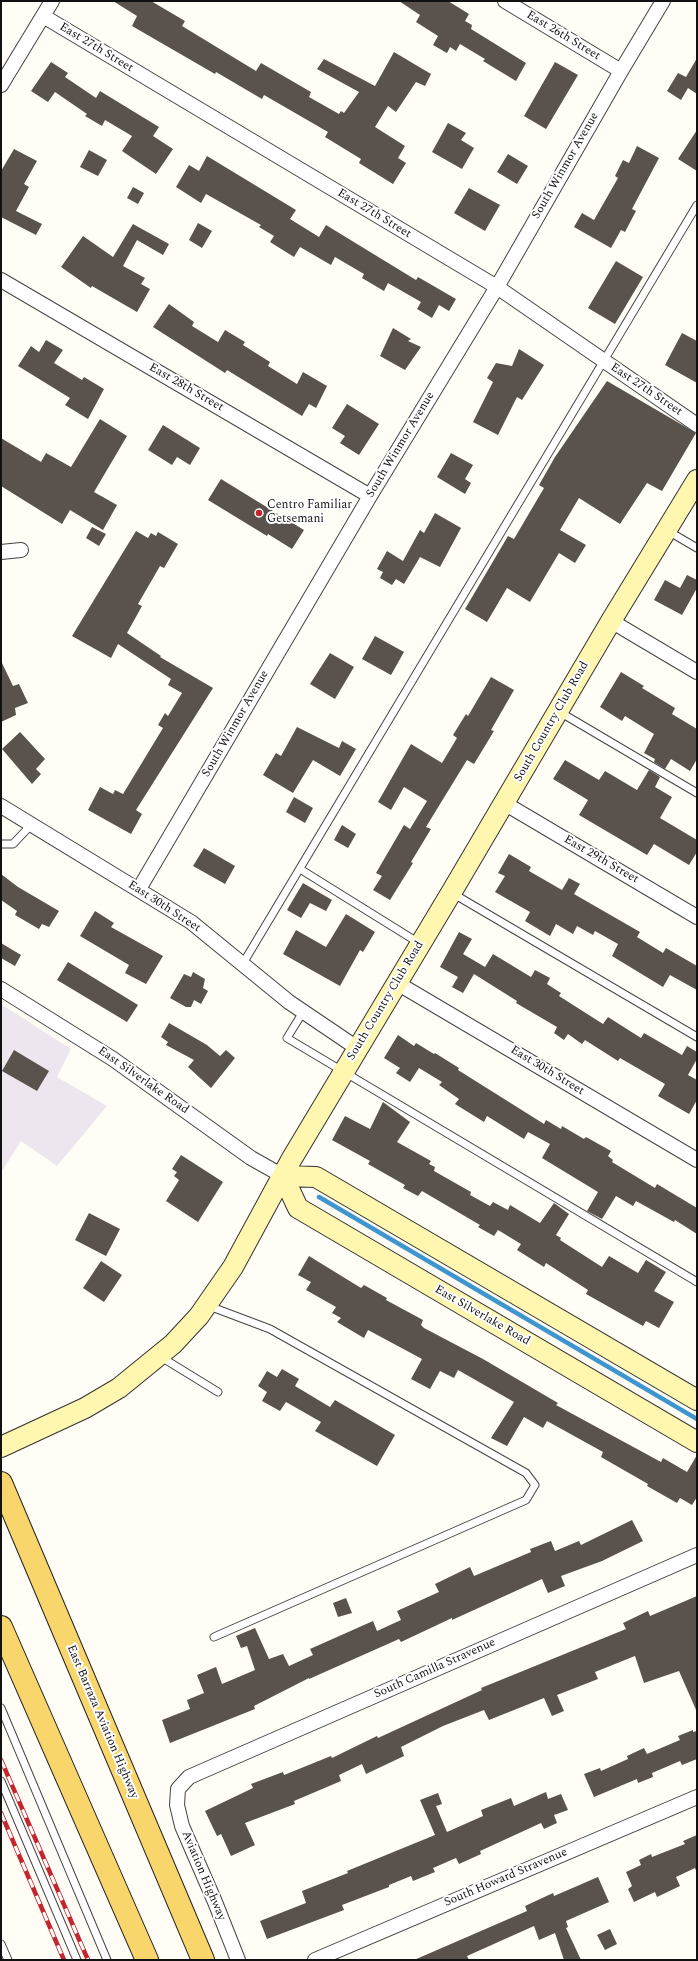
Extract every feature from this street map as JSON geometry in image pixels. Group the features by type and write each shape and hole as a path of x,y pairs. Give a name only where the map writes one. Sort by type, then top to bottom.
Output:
{"main road":[{"name":"South Country Club Road","path":"1,1447 85,1408 119,1388 178,1338 207,1305 231,1270 271,1195 611,621 697,480"},
{"name":"East Silverlake Road","path":"287,1168 316,1177 697,1400"},
{"name":"East Silverlake Road","path":"287,1168 298,1208 697,1442"},
{"name":"East Barraza Aviation Highway","path":"1,1483 203,1960"},
{"path":"1,1627 147,1960"}],"street":[{"path":"1,85 52,1"},
{"name":"East 26th Street","path":"505,1 621,71"},
{"name":"South Winmor Avenue","path":"139,889 370,496 497,287 663,1"},
{"name":"East 27th Street","path":"43,16 497,287 697,425"},
{"name":"East 28th Street","path":"1,280 370,496"},
{"path":"1,552 21,550"},
{"path":"611,621 697,672"},
{"name":"East 29th Street","path":"504,803 697,917"},
{"name":"East 30th Street","path":"1,806 191,922 242,965 303,1012 358,1048"},
{"name":"East 30th Street","path":"397,983 697,1160"},
{"name":"East Silverlake Road","path":"1,989 113,1059 251,1158 287,1168"},
{"name":"South Camilla Stravenue","path":"178,1789 189,1777 205,1769 697,1555"},
{"name":"Aviation Highway","path":"178,1789 177,1805 182,1826 238,1960"},
{"name":"South Howard Stravenue","path":"315,1960 697,1797"}],"lane":[{"path":"242,965 697,205"},
{"path":"666,530 697,548"},
{"path":"558,711 697,793"},
{"path":"1,844 13,844 31,824"},
{"path":"300,869 421,944"},
{"path":"451,893 697,1037"},
{"path":"303,1012 288,1038 697,1282"},
{"path":"207,1305 270,1329 526,1473 534,1485 526,1500 214,1637"},
{"path":"159,1355 218,1392"},
{"path":"1,1708 107,1960"},
{"path":"1,1781 77,1960"},
{"path":"1,1944 8,1960"}],"shaded area":[{"path":"1,1004 71,1049 57,1077 107,1106 57,1166 21,1141 1,1173"}],"building":[{"path":"113,1 151,1 185,21 182,26 256,71 261,63 311,92 309,97 339,114 341,111 344,113 359,92 317,69 324,59 375,86 394,52 431,74 425,86 416,82 396,112 388,106 375,127 405,146 398,158 406,163 393,184 359,163 361,159 325,137 328,132 264,95 262,99 216,72 215,74 132,26 137,16"},
{"path":"399,1 448,1 469,14 465,21 472,25 471,29 526,63 516,81 483,61 485,59 460,44 456,51 450,47 447,53 433,45 438,36 416,22 420,15"},
{"path":"697,58 697,94 688,88 681,100 667,91 678,73 686,77"},
{"path":"51,62 68,73 65,77 96,98 100,91 159,127 153,136 173,149 156,174 122,151 132,136 105,120 102,126 85,116 87,114 55,92 48,102 31,91"},
{"path":"555,62 578,75 546,129 524,116"},
{"path":"448,123 466,133 461,140 474,148 462,169 432,152"},
{"path":"697,130 697,171 678,159"},
{"path":"637,146 659,158 632,209 636,211 625,232 621,230 611,248 574,227 582,213 594,220 618,178 615,176 623,160 629,163"},
{"path":"14,149 37,161 24,184 29,187 16,211 42,224 36,235 1,217 1,171"},
{"path":"89,150 107,160 98,176 80,167"},
{"path":"508,154 528,166 517,184 497,172"},
{"path":"207,156 296,210 290,219 319,237 326,225 416,280 418,277 456,299 449,311 439,305 432,318 417,309 421,302 388,283 384,291 362,278 364,274 335,257 331,265 300,247 294,257 270,242 274,236 259,227 261,225 206,194 201,203 176,187 189,165 199,171"},
{"path":"133,187 144,193 138,204 127,198"},
{"path":"469,188 500,205 485,231 454,213"},
{"path":"198,223 212,231 202,248 189,240"},
{"path":"133,224 169,244 163,255 137,240 123,266 145,278 141,284 150,289 137,312 92,286 91,288 61,267 83,236 113,257"},
{"path":"616,261 643,277 615,324 588,308"},
{"path":"169,304 194,322 192,326 218,342 225,330 245,342 243,345 270,362 268,366 297,384 303,372 327,386 316,408 309,404 302,416 227,370 225,373 153,327"},
{"path":"393,328 411,339 408,341 421,347 405,370 380,356"},
{"path":"682,333 697,341 697,383 665,365"},
{"path":"46,340 63,350 54,363 82,380 84,377 104,389 88,419 65,405 70,398 18,366 31,346 39,352"},
{"path":"519,349 544,365 522,400 517,397 498,435 473,422 493,382 487,378 496,363 512,366"},
{"path":"607,381 696,433 662,491 647,483 620,524 579,498 560,530 586,545 575,563 559,553 530,602 507,588 487,622 465,609 508,536 514,539 544,488 539,485 555,457"},
{"path":"347,404 379,424 359,455 340,443 345,436 332,428"},
{"path":"100,419 127,436 94,492 117,505 103,530 70,510 62,524 1,486 1,438 41,462 46,453 71,467"},
{"path":"163,425 200,448 190,465 177,457 172,465 148,450"},
{"path":"451,453 473,465 465,479 471,483 465,494 437,477"},
{"path":"221,479 304,530 292,549 268,534 267,536 208,500"},
{"path":"435,513 461,528 440,567 420,557 404,584 396,579 392,585 380,578 383,572 377,569 387,551 403,561 420,530 424,533"},
{"path":"92,527 106,534 99,546 86,538"},
{"path":"136,531 148,538 151,533 156,536 158,532 178,544 164,568 160,566 138,604 142,606 127,633 161,656 160,657 213,688 136,810 142,814 131,834 88,810 100,787 113,794 115,790 123,794 163,728 158,725 165,713 168,716 182,693 168,685 171,679 118,644 111,658 72,636"},
{"path":"687,575 697,580 697,588 682,615 654,600 665,580 680,588"},
{"path":"375,636 404,652 391,675 362,659"},
{"path":"330,653 354,667 335,699 310,684"},
{"path":"1,661 13,686 19,684 28,703 15,708 16,715 1,722"},
{"path":"621,672 644,686 642,688 675,708 672,714 697,729 697,759 690,771 671,759 665,769 654,762 655,759 644,753 654,734 625,716 622,721 600,707"},
{"path":"491,677 514,690 491,730 494,731 474,764 467,760 426,827 431,829 411,862 413,863 390,900 373,890 382,876 376,873 404,825 410,829 427,801 404,787 391,810 378,802 411,744 442,763 457,738 453,735 466,714 468,716"},
{"path":"297,727 339,748 342,741 356,749 340,776 313,760 293,793 263,775 276,753 281,756"},
{"path":"20,732 45,759 36,769 41,774 32,784 2,749"},
{"path":"565,760 599,780 605,771 637,790 649,770 660,777 655,787 672,797 660,818 697,840 697,852 689,865 654,844 647,855 579,815 588,800 553,779"},
{"path":"294,797 313,808 305,823 286,812"},
{"path":"342,825 356,834 348,848 334,840"},
{"path":"204,848 235,866 225,884 193,866"},
{"path":"509,854 531,867 529,871 562,890 569,878 580,884 574,894 640,932 637,937 663,953 666,948 697,966 697,990 670,975 663,987 612,956 618,944 595,931 593,935 577,926 573,934 556,924 550,936 525,921 530,912 495,892 505,876 498,873"},
{"path":"1,874 18,887 59,911 49,927 42,924 39,929 15,915 17,911 1,900"},
{"path":"303,883 332,900 326,911 310,903 301,918 287,910"},
{"path":"95,911 114,923 111,927 163,956 146,984 125,973 129,965 80,936"},
{"path":"346,914 375,932 363,952 360,950 340,986 283,954 296,930 326,947"},
{"path":"459,932 472,939 463,954 485,967 493,954 531,977 535,970 550,978 547,984 561,993 559,996 603,1024 608,1017 641,1038 644,1033 682,1055 687,1046 697,1052 697,1059 688,1075 697,1080 697,1100 689,1114 658,1096 665,1084 620,1058 618,1061 585,1040 582,1044 568,1034 564,1040 554,1033 557,1027 516,1003 517,1001 474,974 463,993 452,987 458,977 440,967"},
{"path":"1,943 21,955 15,966 1,958"},
{"path":"68,962 138,1005 127,1022 57,980"},
{"path":"193,972 205,979 203,988 208,991 201,1004 194,1000 191,1007 186,1007 170,998 184,974 191,977"},
{"path":"169,1023 207,1045 220,1056 226,1050 235,1058 211,1088 188,1067 194,1060 166,1045 168,1042 161,1037"},
{"path":"398,1035 414,1046 416,1043 434,1054 435,1053 459,1068 458,1070 544,1124 546,1120 561,1129 562,1126 584,1139 586,1137 611,1151 608,1156 613,1160 612,1162 655,1188 657,1184 697,1208 697,1234 675,1220 674,1222 636,1201 633,1206 616,1196 602,1219 587,1211 598,1192 542,1158 550,1144 528,1132 524,1139 487,1116 484,1122 455,1104 459,1099 439,1085 442,1082 419,1068 410,1082 396,1073 400,1068 384,1058"},
{"path":"14,1050 49,1071 37,1091 2,1071"},
{"path":"383,1102 410,1122 397,1142 431,1161 429,1164 435,1167 434,1171 471,1192 470,1195 490,1206 493,1202 508,1210 510,1205 540,1223 554,1203 569,1214 556,1235 561,1238 560,1240 602,1267 609,1256 638,1273 646,1260 666,1272 654,1291 674,1302 659,1328 646,1321 643,1326 586,1294 588,1290 546,1263 544,1267 517,1250 521,1244 498,1230 494,1236 478,1227 480,1225 422,1191 418,1196 403,1188 405,1185 368,1164 370,1161 332,1140 345,1116 370,1129"},
{"path":"181,1155 223,1182 198,1222 166,1201 179,1180 174,1176 177,1172 172,1169"},
{"path":"89,1213 120,1229 106,1256 75,1240"},
{"path":"309,1256 361,1288 364,1285 387,1298 386,1300 423,1320 421,1325 424,1328 483,1359 558,1403 556,1405 661,1462 663,1458 687,1472 697,1455 697,1497 692,1505 680,1498 677,1503 647,1486 648,1484 601,1457 603,1452 547,1421 543,1428 524,1417 507,1446 491,1438 514,1402 458,1370 454,1378 440,1371 430,1389 411,1379 422,1359 368,1330 364,1338 337,1322 341,1318 332,1313 336,1307 306,1290 311,1282 298,1275"},
{"path":"101,1261 122,1275 104,1302 83,1288"},
{"path":"282,1369 299,1379 295,1386 330,1407 335,1400 395,1435 377,1466 315,1431 321,1422 286,1402 280,1411 262,1401 267,1392 258,1386 267,1371 277,1377"},
{"path":"632,1520 643,1541 602,1561 561,1576 565,1586 548,1593 542,1579 401,1642 399,1639 309,1678 254,1706 255,1709 170,1743 162,1720 190,1709 187,1700 204,1693 197,1675 216,1667 222,1684 255,1670 247,1646 241,1648 236,1636 255,1628 269,1659 283,1654 289,1666 313,1655 310,1649 373,1621 377,1631 401,1620 397,1611 439,1592 435,1584 470,1567 474,1576 531,1552 530,1549 551,1541 555,1551 579,1541 581,1545"},
{"path":"697,1596 697,1712 679,1671 644,1683 635,1656 595,1672 598,1679 557,1695 564,1711 552,1716 544,1698 489,1720 484,1710 443,1726 401,1747 404,1756 366,1774 362,1764 339,1775 341,1781 294,1801 295,1804 245,1823 255,1845 231,1856 221,1834 217,1836 205,1811 253,1788 251,1784 283,1772 284,1775 331,1756 332,1758 377,1736 378,1738 482,1690 481,1688 626,1629 623,1623 648,1611 650,1616"},
{"path":"346,1598 352,1613 338,1617 333,1603"},
{"path":"693,1730 693,1732 697,1731 697,1759 682,1765 680,1761 652,1773 653,1777 638,1783 637,1779 594,1797 584,1774 600,1768 601,1771 628,1759 627,1756 644,1748 647,1754 680,1740 678,1736"},
{"path":"546,1792 548,1799 561,1794 568,1810 554,1815 557,1823 544,1829 541,1823 480,1851 481,1854 459,1864 456,1858 433,1868 435,1872 413,1881 411,1876 389,1885 389,1887 342,1905 344,1910 267,1939 260,1921 306,1903 302,1891 348,1873 347,1871 435,1835 420,1800 438,1793 442,1804 436,1806 447,1832 483,1816 481,1810 511,1798 514,1806"},
{"path":"697,1835 697,1873 695,1868 676,1877 680,1886 657,1897 655,1892 634,1902 628,1889 632,1886 626,1872 641,1865 639,1860 651,1854 652,1857 685,1844 683,1841"},
{"path":"598,1877 609,1902 566,1921 568,1927 566,1928 581,1960 564,1960 555,1933 539,1940 534,1926 467,1956 469,1960 414,1960 527,1911 525,1906 553,1893 554,1896"},
{"path":"610,1929 617,1944 605,1950 597,1935"}],"waterway":[{"path":"319,1197 697,1419"}],"railway":[{"path":"1,1760 88,1960"},
{"path":"1,1813 64,1960"}],"place":[{"name":"Centro Familiar Getsemani","path":"259,513"}]}
